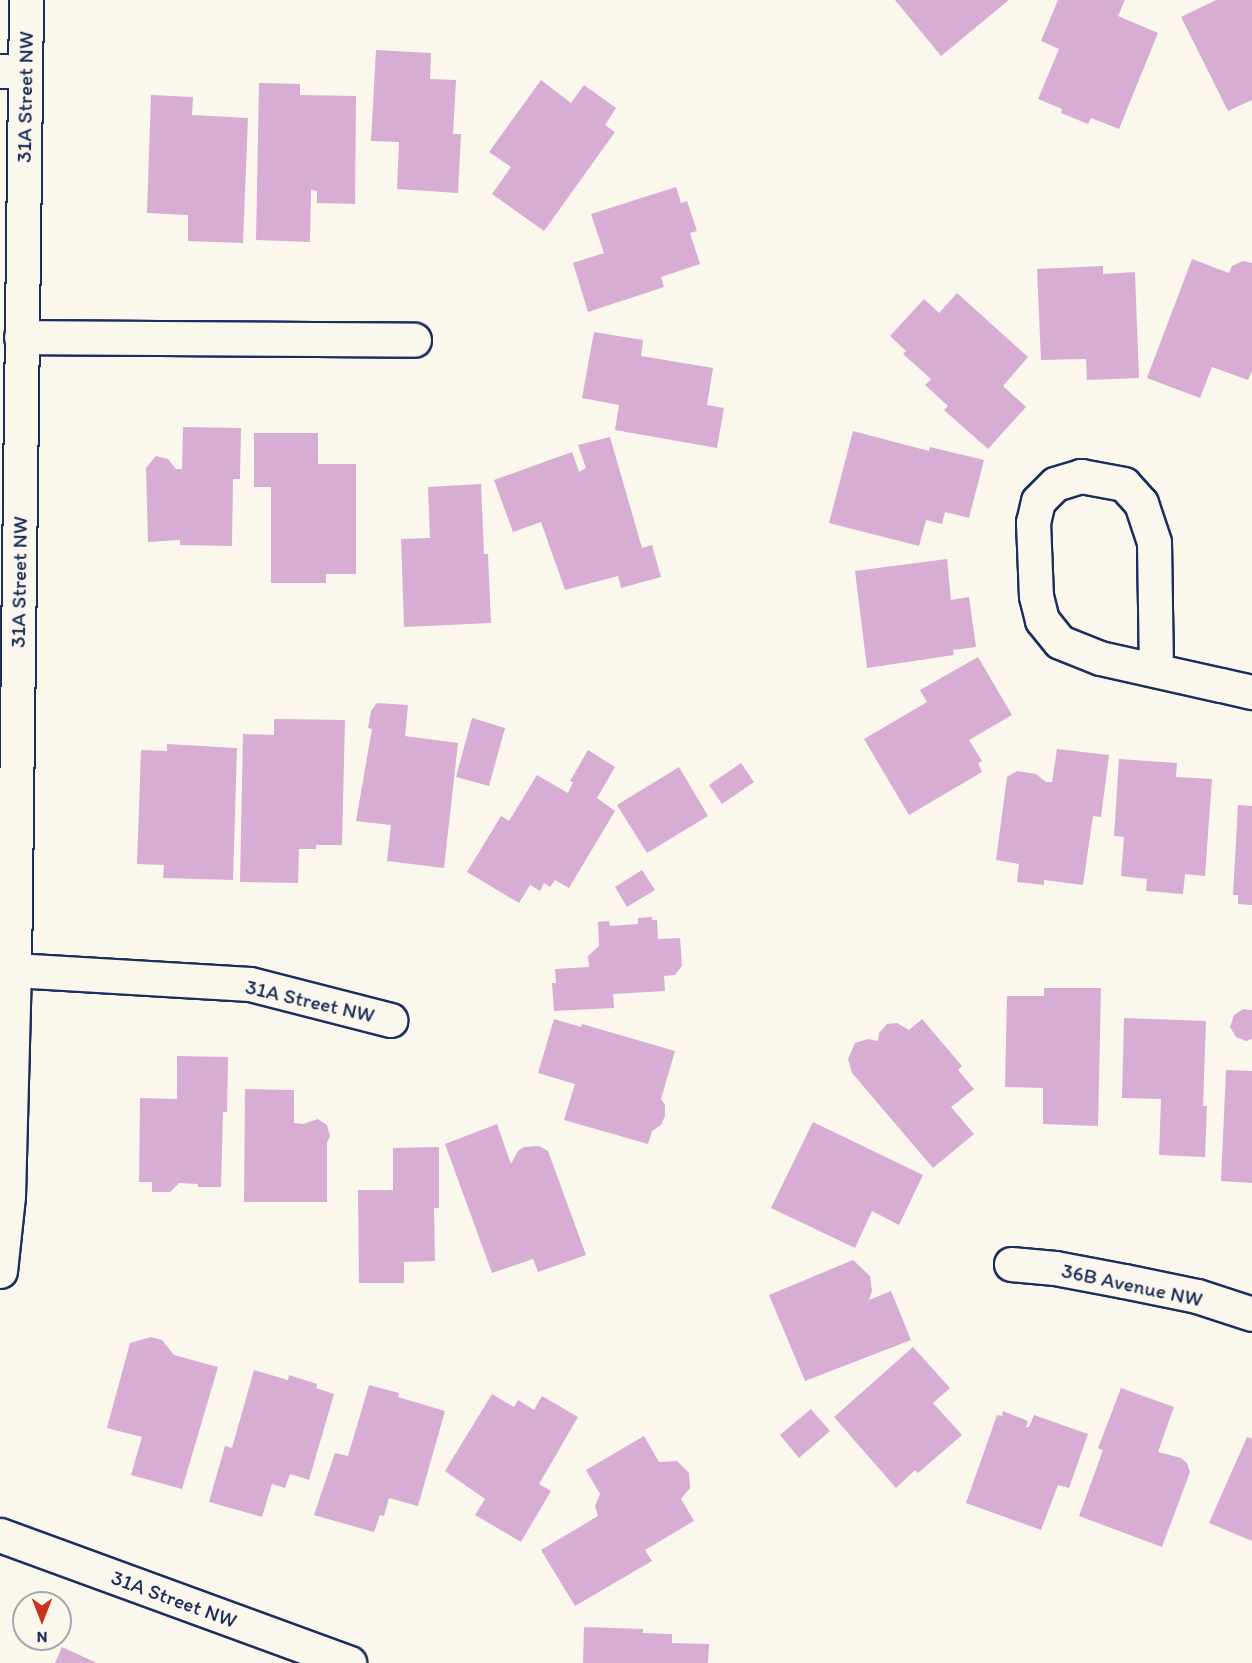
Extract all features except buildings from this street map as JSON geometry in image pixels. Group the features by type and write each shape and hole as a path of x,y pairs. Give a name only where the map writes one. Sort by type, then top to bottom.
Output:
{"street":[{"name":"31A Street NW","path":"0,1271 8,1196 14,970 21,337 12,71 26,0"},
{"path":"21,337 414,340"},
{"path":"1156,670 1154,542 1141,503 1124,484 1081,476 1055,484 1038,501 1033,522 1036,596 1042,620 1060,642 1100,658 1252,692"},
{"name":"31A Street NW","path":"14,970 250,984 390,1020"},
{"name":"36B Avenue NW","path":"1011,1264 1055,1268 1197,1296 1252,1314"},
{"name":"31A Street NW","path":"0,1535 349,1663"}]}
